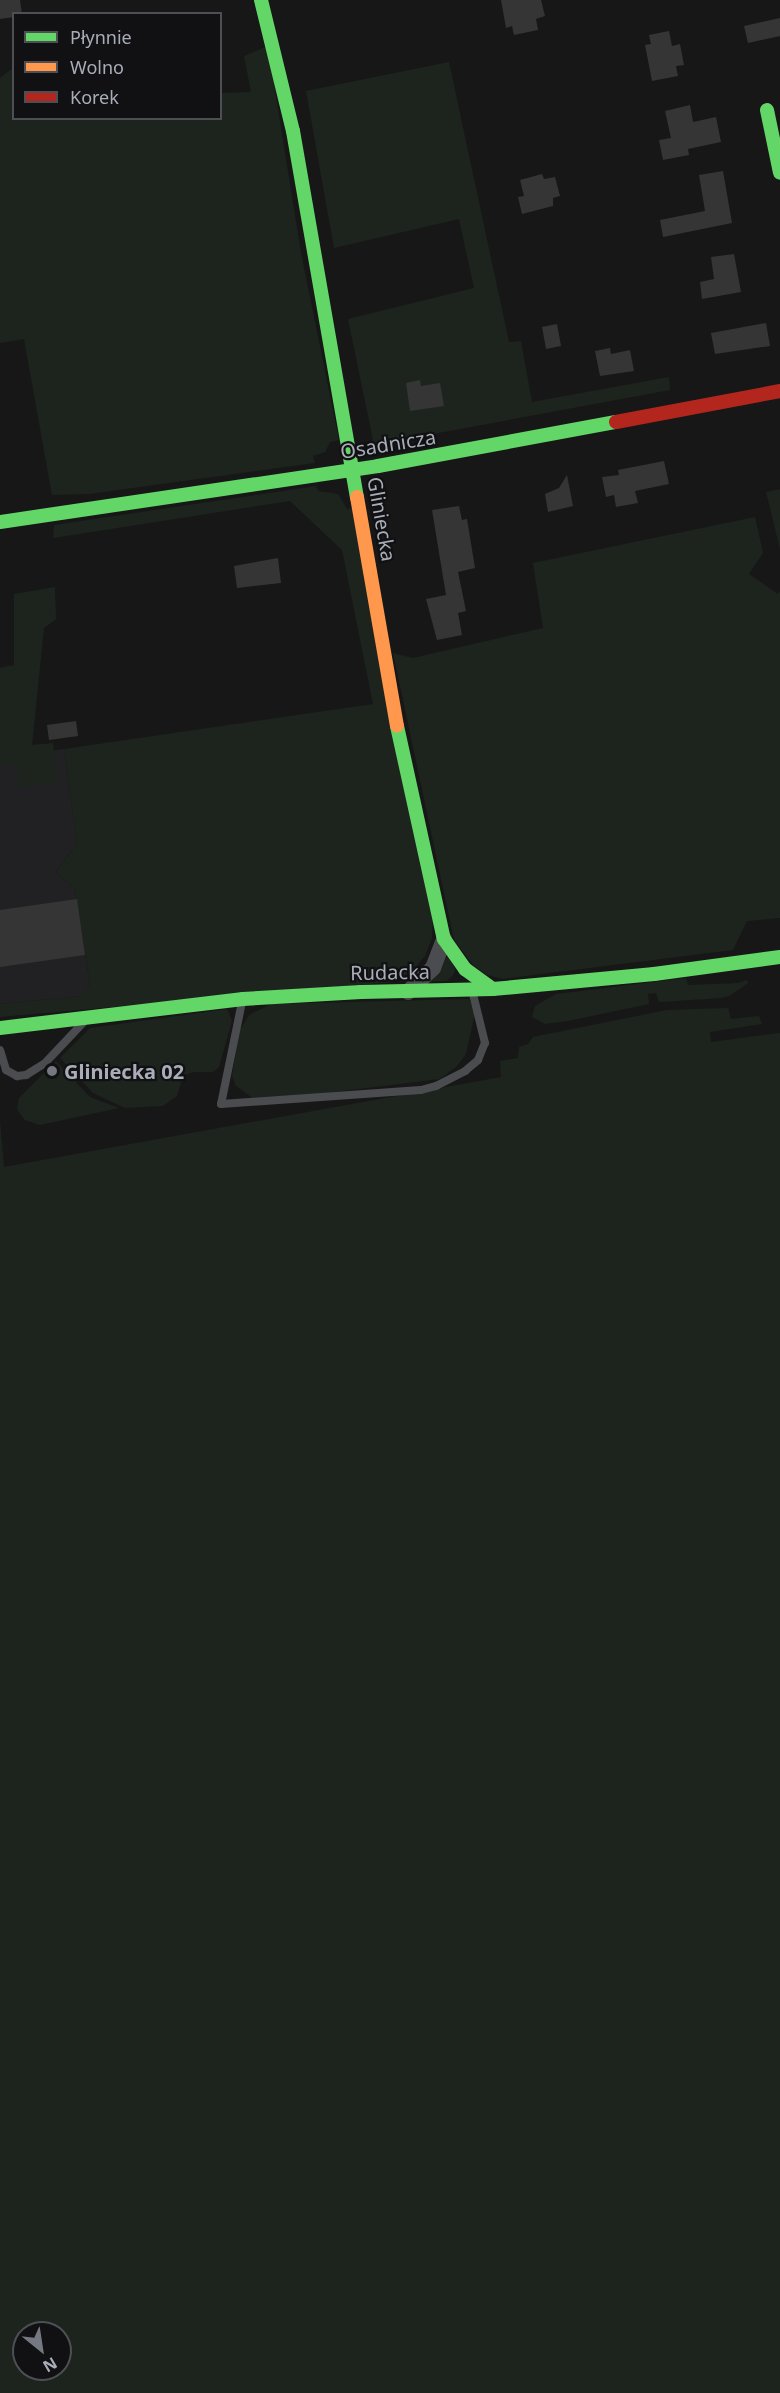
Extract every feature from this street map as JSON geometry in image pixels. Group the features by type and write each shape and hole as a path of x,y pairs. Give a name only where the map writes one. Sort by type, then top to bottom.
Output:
{"street":[{"name":"Gliniecka","path":"261,0 293,131 399,740 444,939 465,969 493,989"},
{"path":"767,110 780,173"},
{"name":"Osadnicza","path":"0,522 352,471 780,391"},
{"path":"408,992 433,968 444,939"},
{"name":"Rudacka","path":"0,1028 243,999 493,989 654,974 780,957"}],"lane":[{"path":"243,999 221,1104 421,1090 436,1086 465,1071 478,1060 485,1043 472,990"},
{"path":"0,1050 3,1066 9,1072 22,1076 31,1074 45,1064 83,1022 96,1015"}],"shaded area":[{"path":"268,46 301,253 339,440 330,442 325,452 313,456 315,463 89,494 52,495 24,339 0,343 0,78 12,69 12,120 222,120 222,93 251,92 244,56"},
{"path":"449,62 509,342 521,341 532,402 669,377 670,390 374,445 348,319 474,288 459,219 334,248 306,91"},
{"path":"316,486 318,491 338,494 347,509 353,508 433,917 432,938 425,956 412,971 393,982 0,1017 0,1004 81,996 90,985 75,889 56,872 77,844 64,749 373,704 342,550 290,501 53,538 54,525"},
{"path":"780,489 780,549 766,492"},
{"path":"755,517 763,553 749,574 778,594 780,591 780,918 747,921 733,950 503,979 487,975 474,966 454,940 393,653 413,658 543,628 533,563"},
{"path":"55,587 56,619 44,628 32,745 53,743 57,781 20,788 14,763 0,765 0,668 14,665 14,594"},
{"path":"64,749 77,844 56,872 75,889 90,985 81,996 0,1004 0,758"},
{"path":"448,955 455,969 454,974 447,981 432,981"},
{"path":"686,978 688,985 738,983 747,980 748,983 729,996 721,998 659,1002 656,993 648,994 649,1004 568,1021 545,1024 532,1017 535,1006 556,994"},
{"path":"469,999 475,1013 466,1054 456,1067 440,1079 269,1100 254,1099 236,1086 232,1075 240,1030 249,1015 271,1004"},
{"path":"728,1008 731,1019 759,1016 762,1024 710,1032 711,1042 780,1033 780,2393 0,2393 0,1120 4,1167 501,1077 500,1061 518,1058 519,1047 528,1044 533,1037 667,1010"},
{"path":"227,1009 232,1021 219,1067 213,1072 193,1072 183,1076 177,1096 163,1106 125,1108 93,1093 60,1058 90,1028"},
{"path":"56,1061 90,1097 119,1108 40,1125 25,1120 17,1109 19,1098"}],"building":[{"path":"0,0 20,0 22,12 12,12 12,17 0,19"},
{"path":"501,0 541,0 545,16 536,19 538,30 514,35 512,26 506,28"},
{"path":"780,18 780,36 748,43 744,26"},
{"path":"669,31 672,46 680,44 684,65 676,66 678,76 652,81 645,45 651,44 649,35"},
{"path":"690,105 693,122 716,117 721,142 688,149 689,155 663,160 659,140 671,138 665,111"},
{"path":"723,171 732,223 663,237 660,220 705,211 699,175"},
{"path":"542,174 544,179 555,177 560,196 553,198 553,206 522,214 518,197 524,196 520,180"},
{"path":"734,254 741,292 702,299 700,282 714,279 711,257"},
{"path":"766,323 770,346 715,354 711,333"},
{"path":"557,324 561,346 546,349 542,327"},
{"path":"610,348 611,354 630,350 634,371 600,376 595,351"},
{"path":"420,380 421,386 440,383 444,406 410,411 406,383"},
{"path":"664,461 669,484 635,491 638,503 616,507 614,495 606,497 602,477 619,475 618,470"},
{"path":"567,475 573,506 548,512 545,494 559,488"},
{"path":"459,506 462,520 467,519 475,568 458,572 466,611 458,613 462,635 437,640 426,599 446,595 432,510"},
{"path":"278,558 281,583 237,588 234,566"},
{"path":"76,721 78,736 49,740 47,725"},
{"path":"77,899 85,955 0,967 0,910"}],"traffic: fast":[{"path":"261,0 293,131 357,497"},
{"path":"767,110 780,173"},
{"path":"0,522 378,466 616,422"},
{"path":"397,726 444,939 465,969 493,989"},
{"path":"0,1028 243,999 361,992 493,989 654,974 780,957"}],"traffic: slow":[{"path":"357,497 397,726"}],"traffic: jam":[{"path":"616,422 780,391"}],"place":[{"name":"Gliniecka 02","path":"52,1071"}]}
